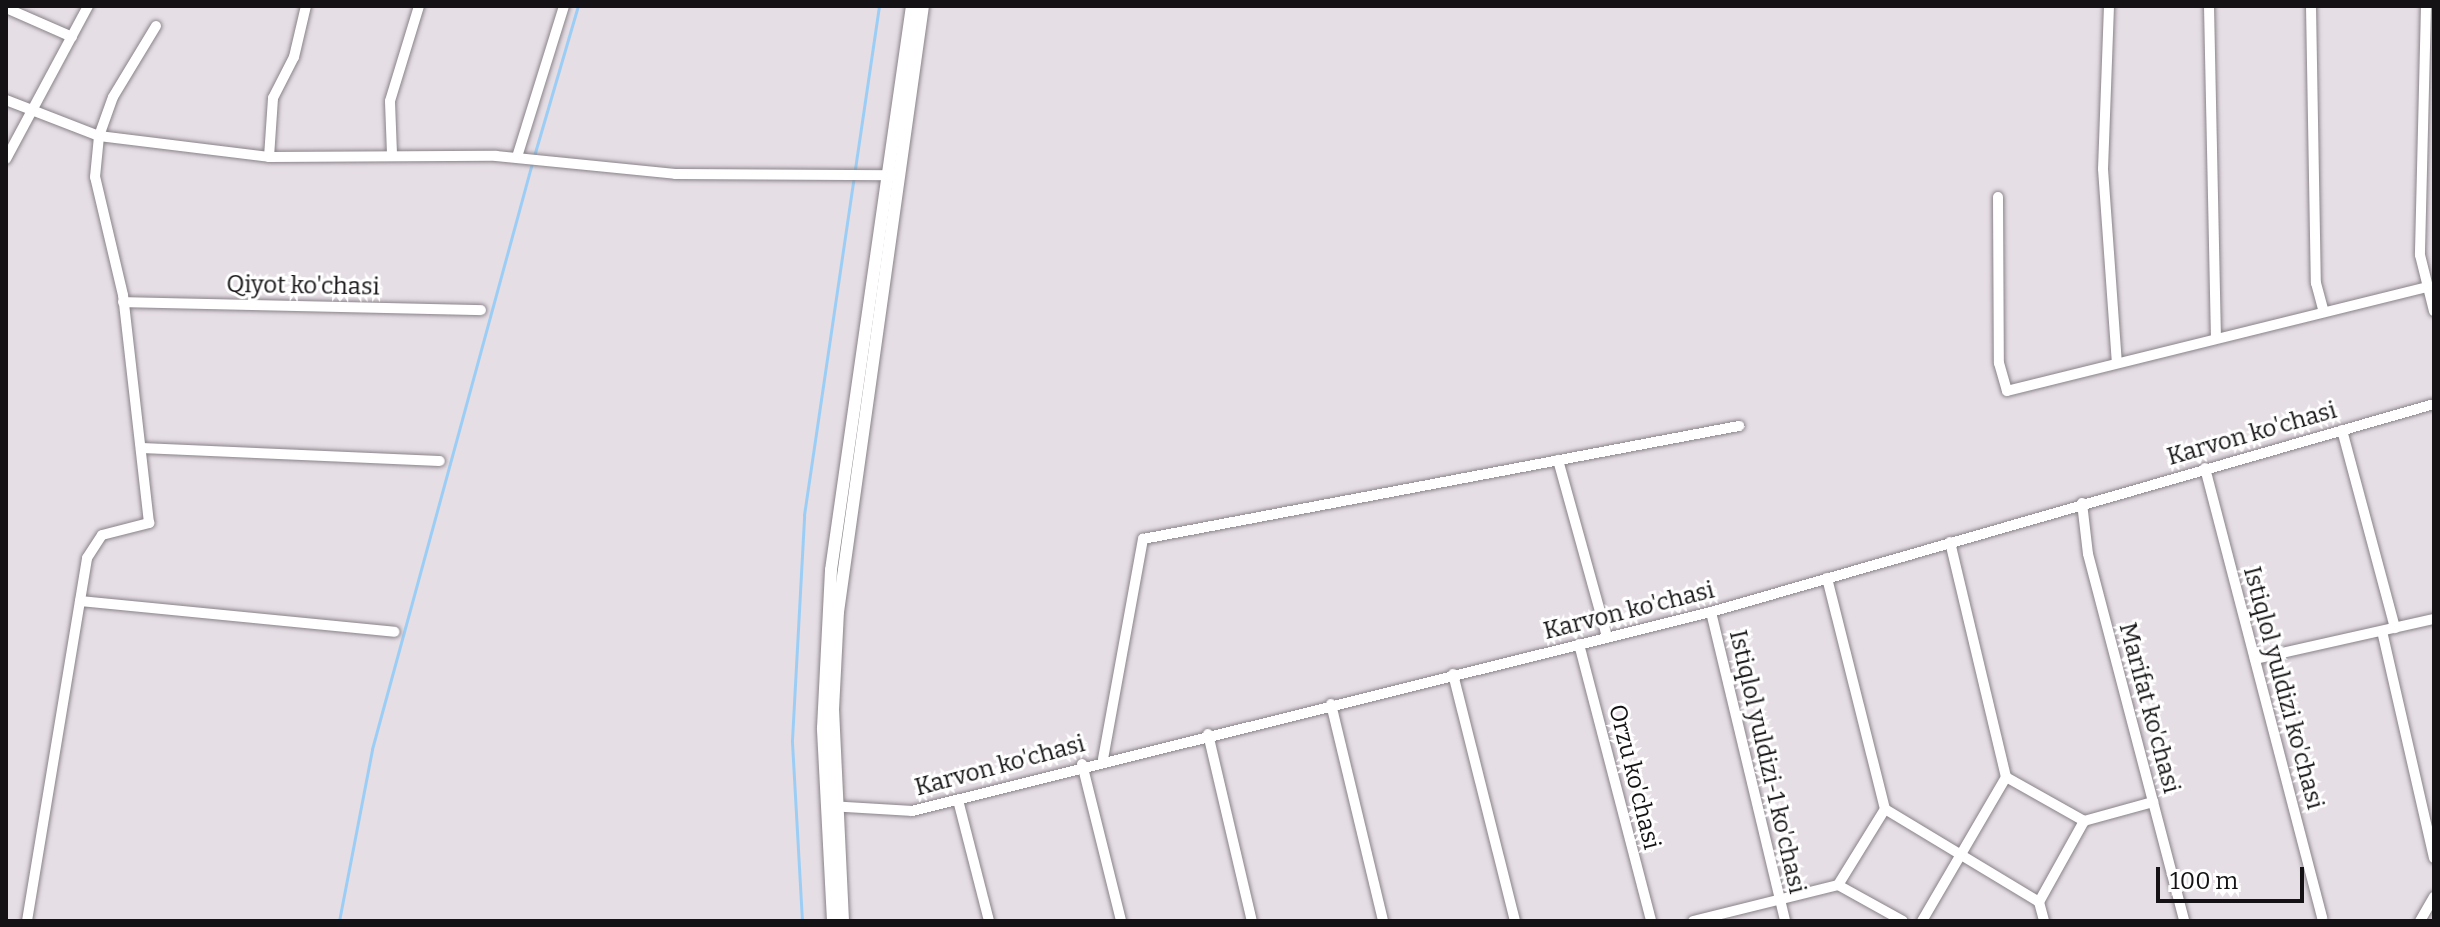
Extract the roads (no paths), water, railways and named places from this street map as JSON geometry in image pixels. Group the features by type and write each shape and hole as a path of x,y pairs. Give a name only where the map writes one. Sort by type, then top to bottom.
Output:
{"main road":[{"path":"833,921 830,806 838,612 912,6"},
{"path":"893,174 923,6"},
{"path":"830,806 843,921"}],"street":[{"path":"6,159 35,111 88,6"},
{"path":"269,157 273,98 306,6"},
{"path":"392,154 390,101 419,6"},
{"path":"520,157 564,6"},
{"path":"2109,6 2103,169 2117,362"},
{"path":"2209,6 2216,337"},
{"path":"2311,6 2316,283 2323,309"},
{"path":"2426,6 2419,208 2424,288 2434,311"},
{"path":"6,8 72,37"},
{"path":"27,921 87,558 102,535 149,523 123,302 101,223 99,136 156,26"},
{"path":"6,100 99,136 269,157 392,154 520,157 545,163 675,174 844,171 893,174"},
{"path":"1998,197 1999,363 2007,391 2323,309 2424,288"},
{"name":"Qiyot ko'chasi","path":"123,302 481,310"},
{"name":"Karvon ko'chasi","path":"830,806 912,811 1082,764 1711,612 2434,404"},
{"path":"1103,759 1143,539 1739,426"},
{"path":"2342,430 2395,628"},
{"path":"141,448 440,461"},
{"path":"1558,460 1607,637"},
{"name":"Istiqlol yuldizi ko'chasi","path":"2205,468 2323,920"},
{"name":"Marifat ko'chasi","path":"2082,503 2088,554 2184,921"},
{"path":"1922,921 1963,856 2006,777 1950,542"},
{"path":"1827,578 1885,809 2039,902"},
{"path":"80,601 394,632"},
{"name":"Istiqlol yuldizi-1 ko'chasi","path":"1711,612 1785,921"},
{"path":"2255,659 2434,619"},
{"path":"2382,631 2434,858"},
{"name":"Orzu ko'chasi","path":"1579,644 1651,921"},
{"path":"1453,674 1515,921"},
{"path":"1331,704 1383,921"},
{"path":"1208,734 1252,921"},
{"path":"1082,764 1121,921"},
{"path":"2006,777 2084,821 2153,802"},
{"path":"958,800 989,921"},
{"path":"1838,885 1885,809"},
{"path":"2044,921 2039,902 2084,821"},
{"path":"1693,921 1838,885 1903,921"},
{"path":"2420,921 2434,897"}],"waterway":[{"path":"534,156 578,6"},
{"path":"802,921 792,740 804,515 879,6"},
{"path":"339,921 372,749 532,163"}]}
